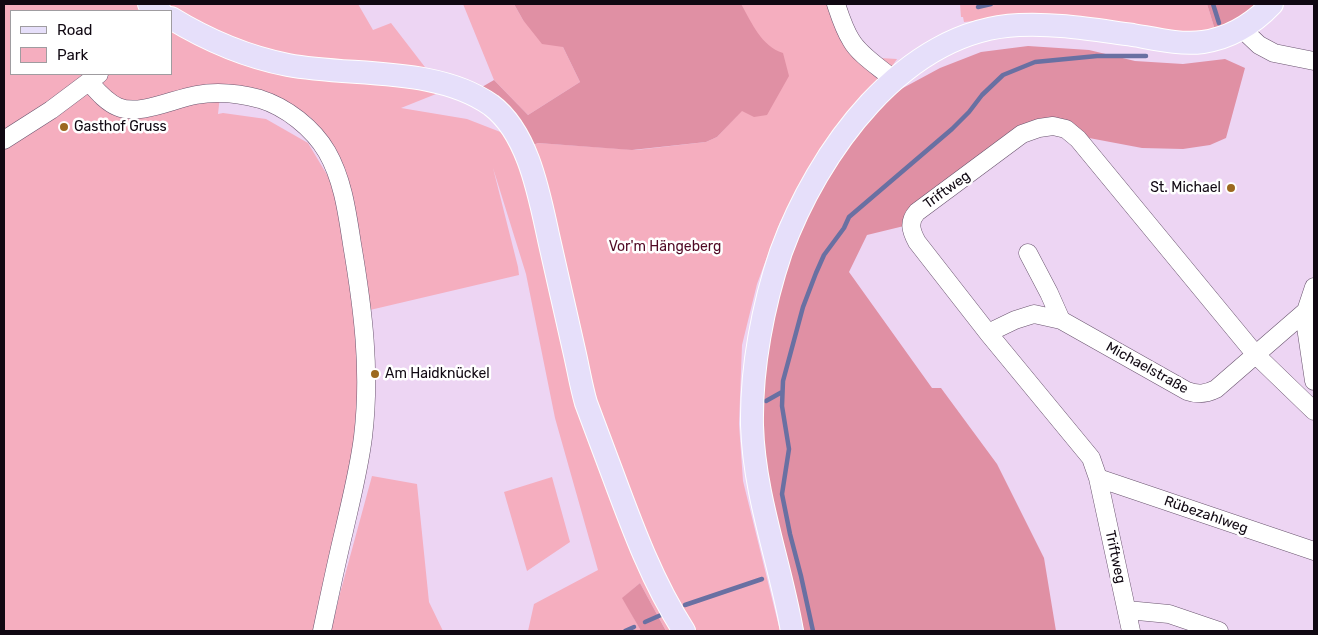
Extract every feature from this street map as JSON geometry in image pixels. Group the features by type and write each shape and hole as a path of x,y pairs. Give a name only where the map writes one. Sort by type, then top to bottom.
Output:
{"main road":[{"path":"792,631 756,469 752,411 754,379 768,301 779,260 804,202 822,168 847,131 870,102 905,71 930,53 960,38 990,28 1016,25 1057,25 1188,42 1202,42 1218,39 1242,28 1272,4"},
{"path":"172,17 207,39 253,56 287,65 322,70 400,76 443,84 478,98 490,105 502,116 518,137 528,161 545,223 586,401 634,533 667,604 684,631"}],"street":[{"path":"836,4 851,41 865,56 894,80"},
{"path":"1242,28 1259,45 1274,53 1314,61"},
{"path":"4,140 51,110 94,78 112,104 130,110 208,93 230,93 261,100 290,114 322,145 334,167 345,200 361,300 367,374 363,437 358,468 322,631"},
{"name":"Triftweg","path":"1131,631 1098,478 1091,458 917,242 912,232 912,217 1022,134 1039,128 1053,126 1066,129 1078,139 1256,355"},
{"path":"1028,253 1049,292 1061,320"},
{"path":"1314,287 1306,311 1307,341 1314,381"},
{"name":"Michaelstraße","path":"988,332 1034,314 1061,320 1176,386 1196,394 1204,394 1216,389 1306,311"},
{"path":"1256,355 1314,411"},
{"name":"Rübezahlweg","path":"1098,478 1314,551"},
{"path":"1127,610 1169,614 1219,631"}],"green space":[{"name":"Vor'm Hängeberg","path":"4,4 358,4 373,30 391,23 428,71 396,85 441,92 401,108 467,119 503,133 516,153 538,143 636,150 706,142 717,137 742,110 745,112 734,4 840,4 866,48 880,58 897,59 878,87 810,169 780,222 757,284 742,345 739,424 743,481 780,631 666,631 640,583 623,598 641,631 528,631 534,604 598,570 555,418 526,274 493,168 519,275 370,310 347,178 327,136 310,117 276,100 221,87 218,114 223,113 266,119 308,143 335,188 361,351 354,443 315,631 4,631"},
{"path":"463,4 514,4 523,20 563,47 580,82 528,115 494,80"},
{"path":"960,4 1207,4 1215,30 1191,34 1026,16 964,22 963,17 961,17"},
{"path":"372,476 417,484 429,602 443,631 331,631"},
{"path":"552,477 570,542 527,571 504,492"}],"shaded area":[{"path":"514,4 741,4 753,26 763,39 775,50 783,53 789,76 767,115 754,117 742,111 717,137 706,142 632,150 538,143 533,145 505,104 482,87 494,80 528,115 580,82 563,47 542,44 523,20"},
{"path":"1207,4 1256,4 1238,19 1215,30"},
{"path":"1028,46 1089,50 1135,61 1183,64 1225,59 1245,68 1226,138 1210,145 1183,149 1142,148 1052,131 1026,138 904,226 867,235 849,272 932,388 941,388 997,464 1044,558 1056,631 804,631 769,490 761,428 762,373 773,303 806,219 848,140 890,95 940,68 981,52"},
{"path":"640,583 666,631 641,631 622,598"}],"waterway":[{"path":"978,7 991,4"},
{"path":"1213,4 1219,23"},
{"path":"813,631 782,494 789,449 782,406 783,381 803,307 824,255 844,228 849,217 952,129 982,95 1003,75 1035,62 1097,56 1146,56"},
{"path":"766,401 782,392"},
{"path":"685,605 762,579"},
{"path":"645,622 661,615"},
{"path":"625,631 634,627"}],"place":[{"name":"Gasthof Gruss","path":"64,127"},
{"name":"St. Michael","path":"1231,188"},
{"name":"Am Haidknückel","path":"375,374"}]}
